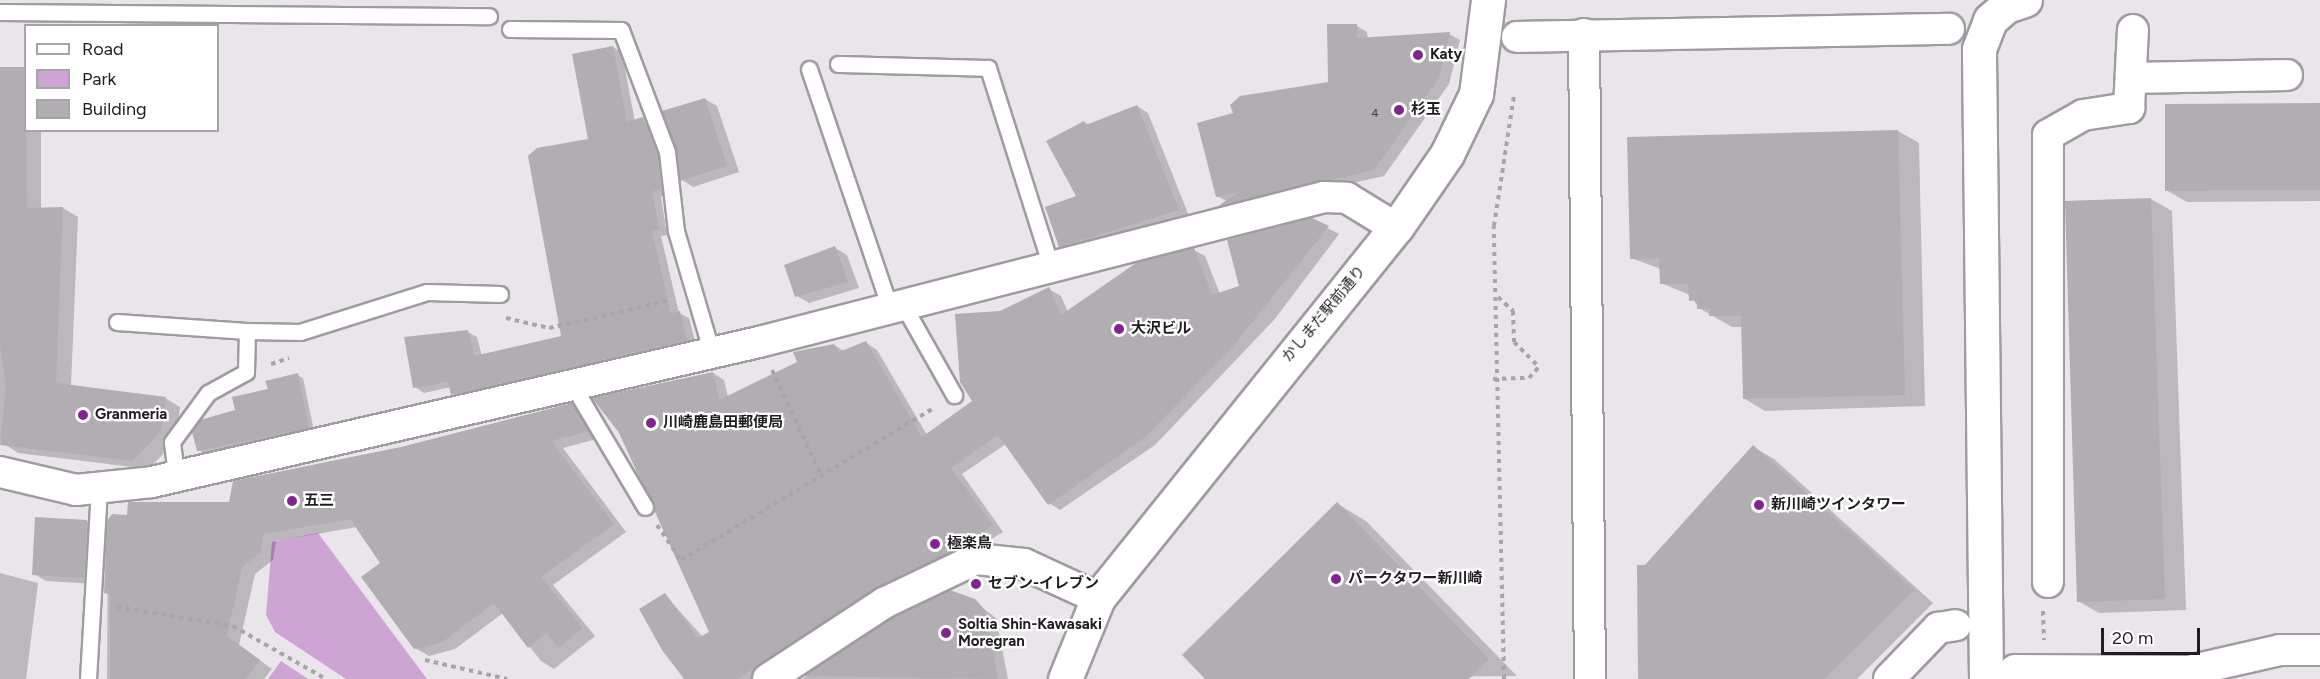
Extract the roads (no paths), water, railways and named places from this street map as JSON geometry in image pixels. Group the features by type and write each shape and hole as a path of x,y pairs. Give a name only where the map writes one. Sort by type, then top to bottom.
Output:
{"street":[{"name":"かしまだ駅前通り","path":"1065,679 1098,598 1396,228 1465,122 1476,94 1488,0"},
{"path":"2025,0 2006,6 1990,20 1979,49 2000,675 2044,671 2188,670 2280,650 2320,650"},
{"path":"1517,37 1949,28"},
{"path":"2048,582 2048,135 2083,115 2129,108 2133,30"},
{"path":"1584,34 1590,679"},
{"path":"2132,78 2287,75"},
{"path":"0,472 99,490 176,477 759,342 896,305 1052,270 1324,197 1347,198 1396,228"},
{"path":"768,679 884,603 976,559 1024,564 1098,598"},
{"path":"1889,679 1938,628 1956,625"}],"lane":[{"path":"0,12 489,16"},
{"path":"510,29 621,30 667,152 676,231 712,353"},
{"path":"838,64 988,68 1052,270"},
{"path":"809,69 896,305 954,395"},
{"path":"117,322 247,331 300,332 427,292 500,294"},
{"path":"176,477 172,442 207,393 246,372 247,331"},
{"path":"573,384 645,507"},
{"path":"88,679 99,490"}],"place":[{"name":"Katy","path":"1418,55"},
{"name":"杉玉","path":"1399,110"},
{"name":"大沢ビル","path":"1119,329"},
{"name":"Granmeria","path":"83,415"},
{"name":"川崎鹿島田郵便局","path":"651,423"},
{"name":"五三","path":"292,501"},
{"name":"新川崎ツインタワー","path":"1759,505"},
{"name":"極楽鳥","path":"935,544"},
{"name":"パークタワー新川崎","path":"1336,579"},
{"name":"セブン-イレブン","path":"976,584"},
{"name":"Soltia Shin-Kawasaki Moregran","path":"946,633"}]}
